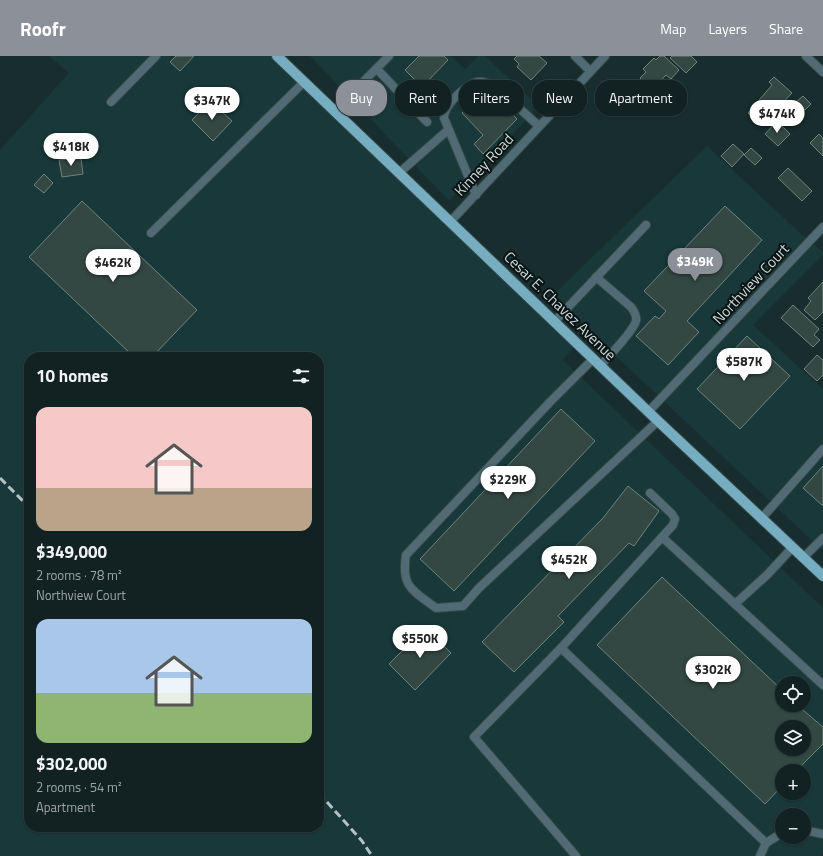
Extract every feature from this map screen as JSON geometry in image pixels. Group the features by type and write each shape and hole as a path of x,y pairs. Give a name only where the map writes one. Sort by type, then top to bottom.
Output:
{"main road":[{"name":"Cesar E. Chavez Avenue","path":"277,56 597,363 823,576"}],"street":[{"path":"111,102 156,56"},
{"path":"334,111 389,56"},
{"path":"575,56 590,72"},
{"name":"Kinney Road","path":"450,222 605,56"},
{"path":"806,56 823,72"},
{"path":"377,69 427,122"},
{"path":"151,232 304,82"},
{"path":"476,194 444,118 444,112 447,105 475,82 484,82 493,85 539,126"},
{"path":"399,173 448,130"},
{"path":"554,322 646,225"},
{"name":"Northview Court","path":"649,411 823,227"},
{"path":"596,277 635,312 636,321 632,329 597,363 550,402 406,555 403,570 406,583 436,608 463,606 485,582 658,421"},
{"path":"761,519 823,449"},
{"path":"576,856 474,737 561,648 673,525 675,519 672,514 650,493"},
{"path":"662,537 823,685"},
{"path":"804,558 823,538"},
{"path":"735,604 767,575 792,548"},
{"path":"561,648 766,843"},
{"path":"811,831 823,834"},
{"path":"760,856 766,843 775,837"}],"shaded area":[{"path":"49,56 277,56 336,113 336,116 340,116 577,344 563,360 823,608 823,852 821,856 0,856 0,150 69,73"},
{"path":"310,56 451,56 465,69 478,56 485,56 511,80 459,80 459,116 524,116 524,92 532,100 532,113 449,201 368,116 387,116 387,80 336,80 336,83"},
{"path":"707,146 800,233 823,252 823,255 753,325 823,389 823,551 552,296"}],"building":[{"path":"176,56 194,56 180,71 170,62"},
{"path":"419,56 444,56 448,60 429,80 415,80 405,70"},
{"path":"517,56 539,56 547,63 531,80 517,67 519,64 514,59"},
{"path":"660,56 664,56 679,70 671,79 666,75 661,80 642,80 640,78 646,72 643,69 654,58 656,60"},
{"path":"672,56 691,56 697,62 686,73 670,58"},
{"path":"774,77 792,93 761,126 748,113 772,85 769,82"},
{"path":"803,96 811,104 805,110 796,102"},
{"path":"210,101 232,121 213,141 192,120"},
{"path":"465,116 514,116 517,119 483,154 474,144 483,135"},
{"path":"777,121 790,134 778,146 765,134"},
{"path":"819,134 823,138 823,156 810,143"},
{"path":"733,144 744,154 732,167 721,156"},
{"path":"751,148 762,158 755,165 744,155"},
{"path":"81,158 83,174 62,177 59,160"},
{"path":"788,168 812,191 802,201 778,178"},
{"path":"44,174 53,183 44,193 34,185"},
{"path":"82,201 197,310 157,352 129,352 29,257"},
{"path":"725,206 762,240 687,321 699,332 668,365 636,336 655,316 659,319 666,311 644,291"},
{"path":"823,282 823,312 815,320 804,310 811,301 808,298"},
{"path":"793,305 819,329 814,335 820,340 813,347 781,318"},
{"path":"747,336 790,376 740,429 697,389"},
{"path":"817,355 823,360 823,375 817,381 804,369"},
{"path":"561,409 595,441 454,591 420,559"},
{"path":"823,466 823,506 803,488"},
{"path":"628,486 659,511 634,546 629,543 558,616 564,622 514,672 482,642 603,518"},
{"path":"662,577 775,683 775,712 805,712 823,727 823,744 811,756 803,764 775,764 775,793 765,804 597,645"},
{"path":"425,628 451,653 415,690 389,664"}],"railway":[{"path":"0,478 24,502"},
{"path":"324,799 362,841 372,856"}]}
